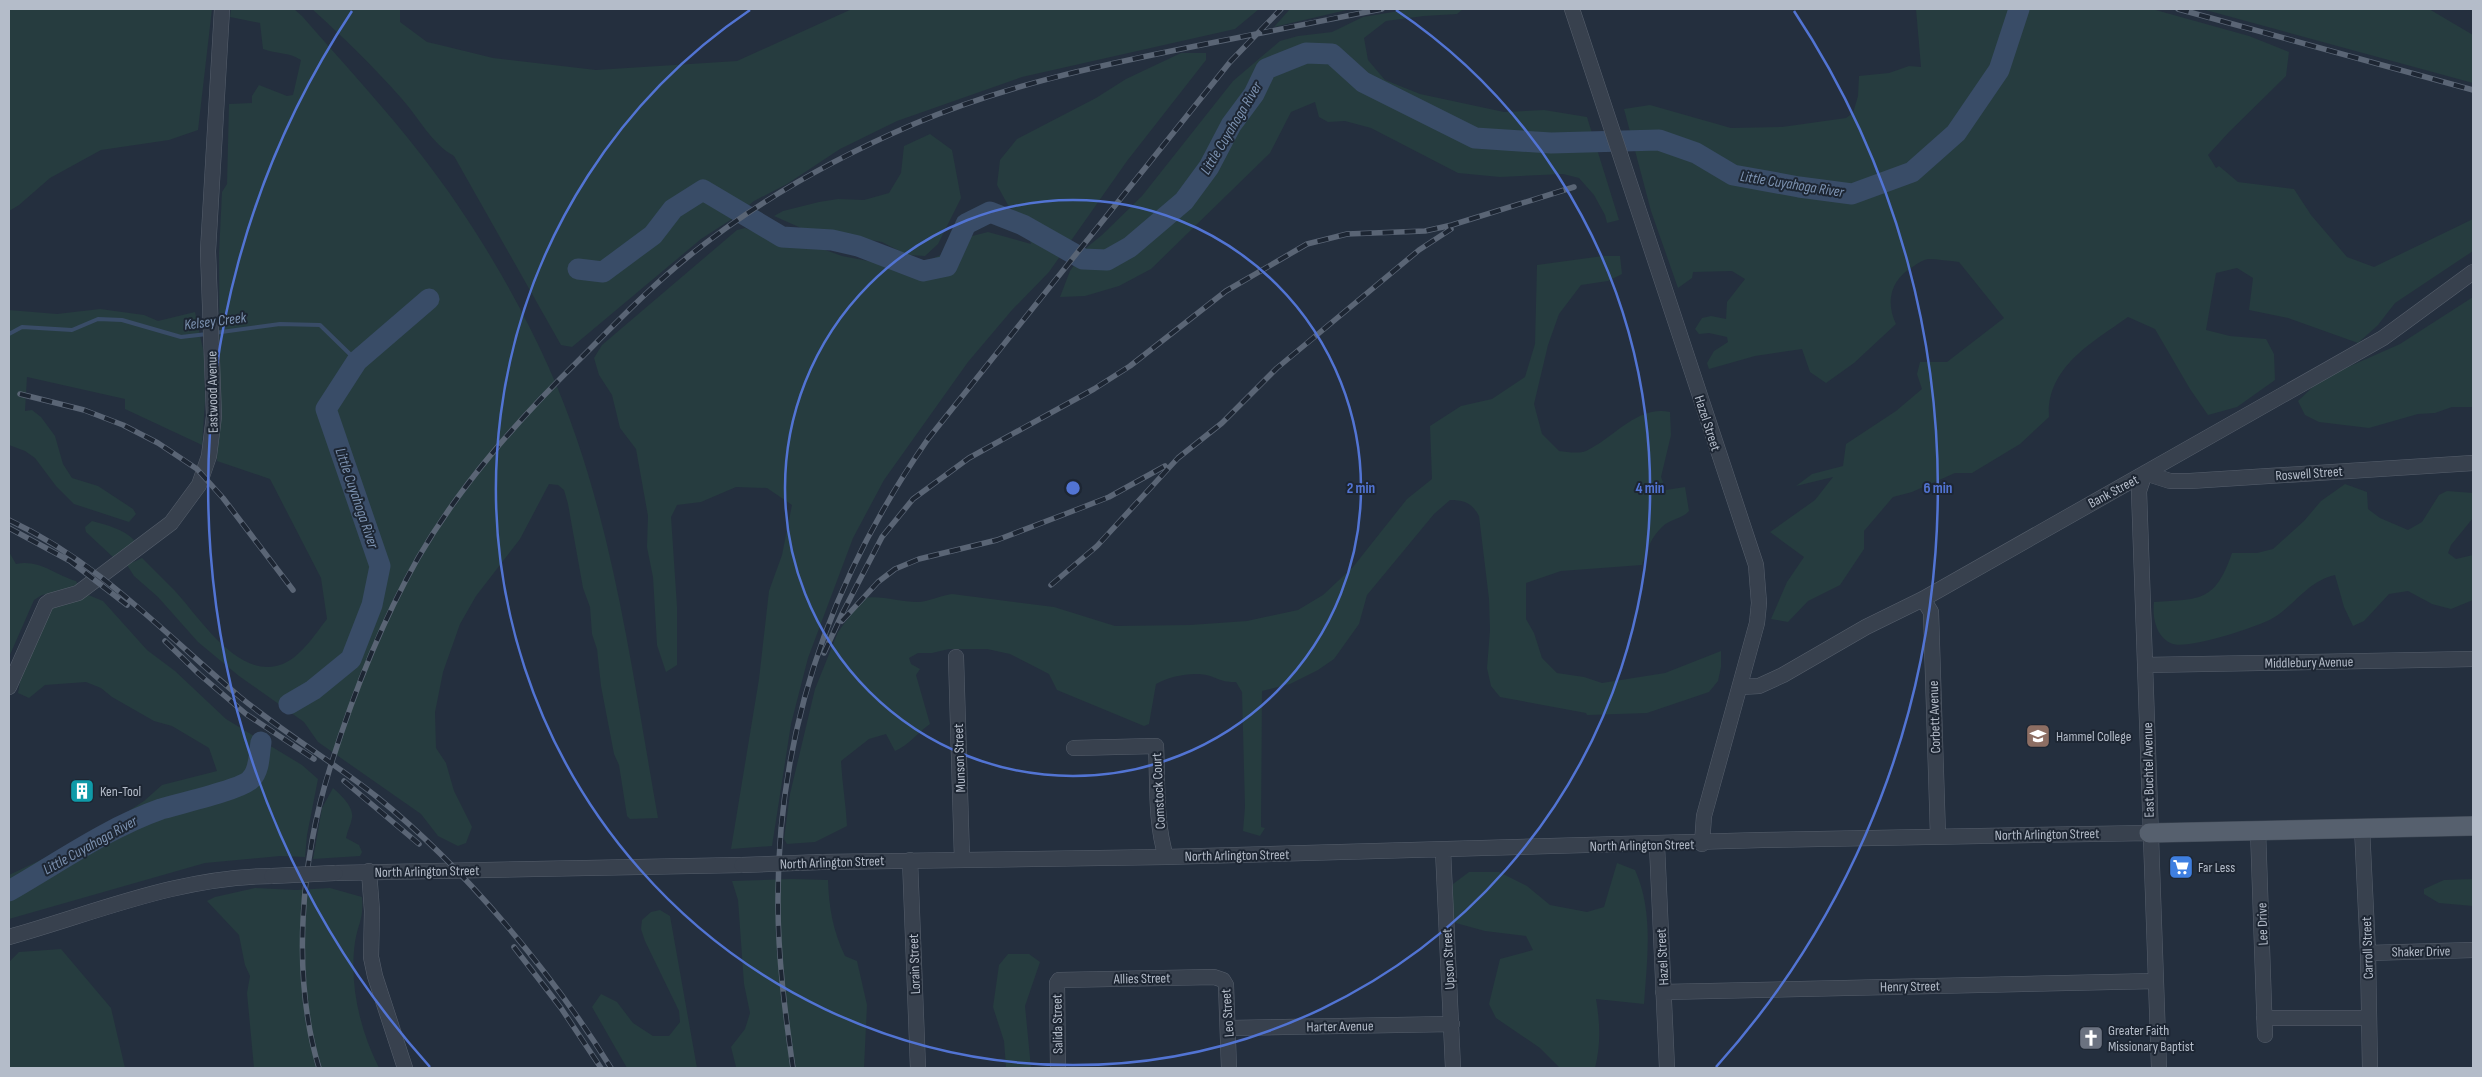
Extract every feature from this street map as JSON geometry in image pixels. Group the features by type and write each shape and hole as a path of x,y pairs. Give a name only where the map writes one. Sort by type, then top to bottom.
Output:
{"main road":[{"name":"North Arlington Street","path":"2149,833 2473,826"}],"street":[{"name":"Eastwood Avenue","path":"9,687 46,604 50,600 78,593 171,523 200,485 210,456 212,438 212,359 208,251 222,9"},
{"name":"Hazel Street","path":"1572,9 1622,165 1755,561 1759,603 1757,623 1704,816 1702,844"},
{"name":"Bank Street","path":"1740,687 1759,686 1783,675 1866,627 1923,599 1963,574 2146,473 2383,338 2473,272"},
{"name":"Roswell Street","path":"2146,473 2170,481 2190,481 2473,463"},
{"name":"East Buchtel Avenue","path":"2146,473 2139,491 2149,833 2159,1068"},
{"name":"Corbett Avenue","path":"1923,599 1931,612 1938,836"},
{"name":"Munson Street","path":"956,657 962,859"},
{"name":"Middlebury Avenue","path":"2144,665 2473,659"},
{"name":"Comstock Court","path":"1074,748 1156,746 1158,817 1160,836 1166,857"},
{"name":"Carroll Street","path":"2362,828 2368,953 2370,1068"},
{"name":"Lee Drive","path":"2258,830 2265,1035"},
{"name":"North Arlington Street","path":"9,937 159,890 215,880 369,871 742,865 962,859 1166,857 1702,844 1938,836 2149,833"},
{"name":"Hazel Street","path":"1657,845 1667,1068"},
{"name":"Upson Street","path":"1443,850 1453,1068"},
{"name":"Lorain Street","path":"910,860 918,1068"},
{"path":"369,871 372,910 371,957 375,976 405,1068"},
{"name":"Shaker Drive","path":"2368,953 2473,950"},
{"name":"Allies Street","path":"1059,980 1214,977 1223,980"},
{"name":"Salida Street","path":"1058,1068 1057,983 1059,980"},
{"name":"Leo Street","path":"1223,980 1226,985 1229,1028 1229,1068"},
{"name":"Henry Street","path":"1663,992 2156,981"},
{"path":"2264,1018 2369,1018"},
{"name":"Harter Avenue","path":"1229,1028 1452,1024"}],"green space":[{"path":"9,9 212,9 198,130 169,140 101,150 50,178 19,205 9,211"},
{"path":"231,9 294,9 302,16 393,120 440,180 492,259 523,313 549,368 571,422 589,477 604,533 628,646 658,818 630,819 627,816 619,765 614,754 601,686 597,649 592,634 590,607 583,588 568,504 564,490 558,485 549,484 520,539 476,596 460,624 443,672 435,712 436,748 446,763 454,791 472,827 466,843 458,846 438,836 421,814 318,742 304,722 239,676 198,642 158,597 134,576 127,565 142,558 175,591 223,645 237,657 253,664 269,667 285,663 297,655 327,619 321,578 270,479 217,461 220,403 219,253 222,192 227,184 229,104 252,103 252,96 259,85 287,96 293,95 301,60 263,49 260,23 230,17"},
{"path":"312,9 400,9 400,22 427,42 493,58 596,70 737,61 852,9 1259,9 1235,29 1022,77 897,121 840,149 787,184 754,201 732,219 701,239 572,347 561,345 454,156 432,138 402,99 347,41"},
{"path":"1290,9 1351,9 1274,27"},
{"path":"1411,9 1463,9 1457,14 1386,21 1364,38 1368,60 1385,80 1420,94 1504,112 1544,110 1587,117 1619,220 1607,223 1605,215 1594,195 1579,178 1563,174 1500,177 1458,173 1371,128 1345,121 1328,122 1319,117 1315,102 1291,112 1270,153 1151,269 1119,286 1085,296 1060,297 1070,271 1086,248 1142,196 1233,81 1280,41 1298,36 1332,32 1363,17"},
{"path":"1916,9 2152,9 2249,36 2289,52 2286,76 2208,155 2216,168 2219,166 2238,182 2294,189 2311,215 2347,257 2374,267 2473,219 2473,251 2395,303 2378,325 2358,343 2288,318 2249,310 2253,278 2237,268 2216,273 2206,330 2230,336 2266,339 2274,354 2275,380 2237,407 2208,415 2190,389 2155,329 2128,317 2087,346 2063,370 2055,384 2050,399 2049,417 2020,444 1972,473 1955,473 1912,492 1893,497 1864,531 1864,549 1840,585 1808,601 1788,622 1771,619 1787,582 1804,557 1770,532 1815,500 1833,477 1796,486 1812,474 1843,466 1846,444 1896,411 1922,389 1917,374 1920,362 1947,362 2004,318 1959,262 1928,259 1906,271 1895,284 1892,291 1891,307 1896,324 1854,363 1826,383 1810,372 1802,349 1755,356 1709,369 1707,363 1714,351 1728,342 1727,337 1709,333 1699,334 1695,329 1702,318 1711,316 1726,319 1727,302 1745,279 1732,271 1693,272 1692,278 1678,288 1651,211 1624,109 1650,105 1731,128 1782,127 1846,118 1853,113 1858,96 1859,76 1889,73 1909,66 1921,67"},
{"path":"2202,9 2429,9 2473,35 2473,83"},
{"path":"1181,53 1206,53 1206,60 1127,161 1049,272 1012,310 968,362 884,480 853,538 808,658 791,724 772,846 731,849 759,679 769,591 782,555 792,505 767,488 736,487 701,502 677,505 671,517 677,607 677,665 666,672 657,645 653,577 647,547 648,516 636,449 620,428 612,395 599,375 594,358 602,345 737,230 745,228 779,242 817,247 842,256 910,269 960,246 972,236 988,232 1031,244 1024,217 1009,207 997,185 1000,160 1017,139 1096,98 1126,79"},
{"path":"930,134 952,150 961,198 938,244 925,256 907,255 882,242 801,228 774,216 783,211 819,202 838,199 864,200 889,193 901,173 904,146"},
{"path":"1603,256 1620,256 1622,274 1608,281 1581,285 1559,314 1548,345 1534,404 1542,434 1559,451 1583,452 1636,418 1658,411 1670,412 1671,435 1661,477 1666,490 1685,487 1689,511 1683,516 1665,524 1658,531 1645,554 1642,565 1561,571 1526,583 1526,619 1534,633 1542,658 1557,673 1584,677 1602,683 1665,673 1721,651 1721,667 1718,681 1709,692 1647,713 1587,715 1586,713 1500,697 1491,686 1487,668 1490,630 1489,599 1479,516 1467,503 1450,500 1434,514 1367,595 1359,624 1334,659 1318,670 1290,684 1262,691 1261,827 1265,828 1260,836 1243,831 1245,807 1242,692 1236,682 1197,674 1182,675 1162,681 1156,684 1149,724 1144,726 1057,690 1049,674 1010,654 987,649 949,649 932,653 918,653 909,658 911,664 920,669 916,675 930,724 905,746 895,751 886,734 869,739 841,761 847,826 815,842 787,844 784,839 790,794 815,689 838,632 863,598 877,597 918,602 952,594 1054,607 1115,626 1190,625 1247,621 1298,610 1323,595 1353,567 1407,499 1432,479 1430,426 1461,406 1492,399 1525,377 1535,344 1537,265"},
{"path":"2473,297 2473,407 2452,407 2435,413 2418,414 2369,428 2319,422 2305,415 2298,401 2321,379 2400,344"},
{"path":"100,309 144,315 158,321 195,312 204,354 205,401 202,445 125,409 125,399 27,377 25,411 32,410 41,417 55,436 63,464 72,478 98,486 133,509 136,514 129,522 74,504 56,486 35,458 25,451 9,445 9,310 57,314"},
{"path":"2345,484 2367,492 2368,509 2380,518 2408,530 2422,522 2439,495 2447,491 2473,493 2473,518 2451,545 2448,553 2456,559 2473,555 2473,600 2451,609 2432,604 2408,591 2389,594 2364,621 2353,626 2344,607 2335,575 2317,582 2273,618 2253,627 2208,640 2181,645 2173,644 2163,637 2156,626 2154,602 2184,600 2204,595 2219,581 2232,553 2257,553 2273,549 2304,521 2321,501"},
{"path":"92,521 125,533 134,540 133,544 114,558 86,532 85,527"},
{"path":"9,552 16,564 32,564 47,568 76,581 79,587 42,595 34,600 9,657"},
{"path":"86,594 103,601 147,650 175,671 226,719 302,765 318,779 307,835 305,857 280,856 205,863 9,919 9,875 87,838 144,801 162,785 217,771 209,748 172,726 154,721 112,697 101,688 86,682 45,685 29,698 18,693 21,676 50,608"},
{"path":"333,788 340,794 351,810 352,818 346,838 359,845 362,852 360,856 313,859 322,808"},
{"path":"1617,863 1635,870 1645,902 1648,936 1644,1004 1596,999 1599,1034 1595,1068 1560,1068 1540,1048 1496,1018 1489,1004 1500,959 1533,950 1526,936 1485,931 1452,922 1453,884 1469,872 1499,872 1527,886 1550,905 1587,912 1604,907"},
{"path":"2473,879 2473,906 2439,903 2424,894 2424,889 2444,880"},
{"path":"828,880 829,900 837,938 845,956 857,961 867,1005 864,1068 736,1067 731,1047 745,1029 750,1013 744,984 738,900 732,881"},
{"path":"255,888 296,890 330,888 362,897 361,916 355,942 355,991 361,1023 379,1068 254,1068 247,993 250,976 245,965 239,935 207,901 215,897"},
{"path":"660,910 670,916 697,1068 627,1068 592,1007 601,994 617,1002 633,1023 653,1036 669,1036 680,1022 679,1011 641,929 642,920 651,912"},
{"path":"61,949 111,1008 125,1068 9,1068 9,962 19,952"},
{"path":"1008,954 1029,954 1040,962 1025,1006 1031,1068 1006,1068 1004,1041 993,1007 999,965"}],"waterway":[{"name":"Little Cuyahoga River","path":"578,269 603,272 653,235 673,209 703,190 782,237 832,240 858,246 923,271 947,266 966,224 990,212 1023,225 1083,259 1107,260 1130,247 1184,201 1209,167 1231,125 1254,94 1266,69 1306,53 1332,54 1363,82 1475,138 1551,143 1659,140 1696,153 1733,175 1852,194 1912,172 1956,133 1999,70 2019,9"},
{"name":"Little Cuyahoga River","path":"289,704 313,690 351,659 372,605 380,566 326,409 357,361 429,299"},
{"name":"Kelsey Creek","path":"9,334 22,327 72,330 98,319 122,320 181,337 207,334"},
{"name":"Kelsey Creek","path":"214,333 280,324 320,325 357,361"},
{"name":"Little Cuyahoga River","path":"9,891 121,826 161,809 223,792 246,783 256,771 261,742"}],"railway":[{"path":"793,1068 779,944 780,840 787,778 799,718 816,659 838,602 864,546 894,492 928,439 1230,62 1281,9"},
{"path":"319,1068 310,1032 305,995 303,918 306,879 320,803 348,713 368,660 404,583 453,504 512,430 618,320 674,268 741,217 826,166 914,124 982,99 1051,78 1156,54 1382,9"},
{"path":"2178,9 2473,90"},
{"path":"824,653 882,537 913,499 969,458 1094,389 1130,366 1226,291 1307,244 1347,234 1425,231 1452,225 1574,187"},
{"path":"1051,585 1097,546 1178,458 1222,423 1277,368 1419,250 1451,229"},
{"path":"20,394 84,410 123,425 158,443 197,469 223,498 293,590"},
{"path":"842,621 878,582 895,569 919,559 997,540 1109,497 1165,466"},
{"path":"9,520 74,557 103,578 240,697 360,784 410,825 474,889 534,959 588,1032 611,1068"},
{"path":"9,528 70,561 127,605"},
{"path":"165,641 199,674 246,714 314,759"},
{"path":"344,781 419,844"},
{"path":"514,947 561,1008 601,1068"}],"place":[{"name":"Hammel College","path":"2038,736"},
{"name":"Ken-Tool","path":"82,791"},
{"name":"Far Less","path":"2181,867"},
{"name":"Greater Faith Missionary Baptist","path":"2091,1038"}]}
